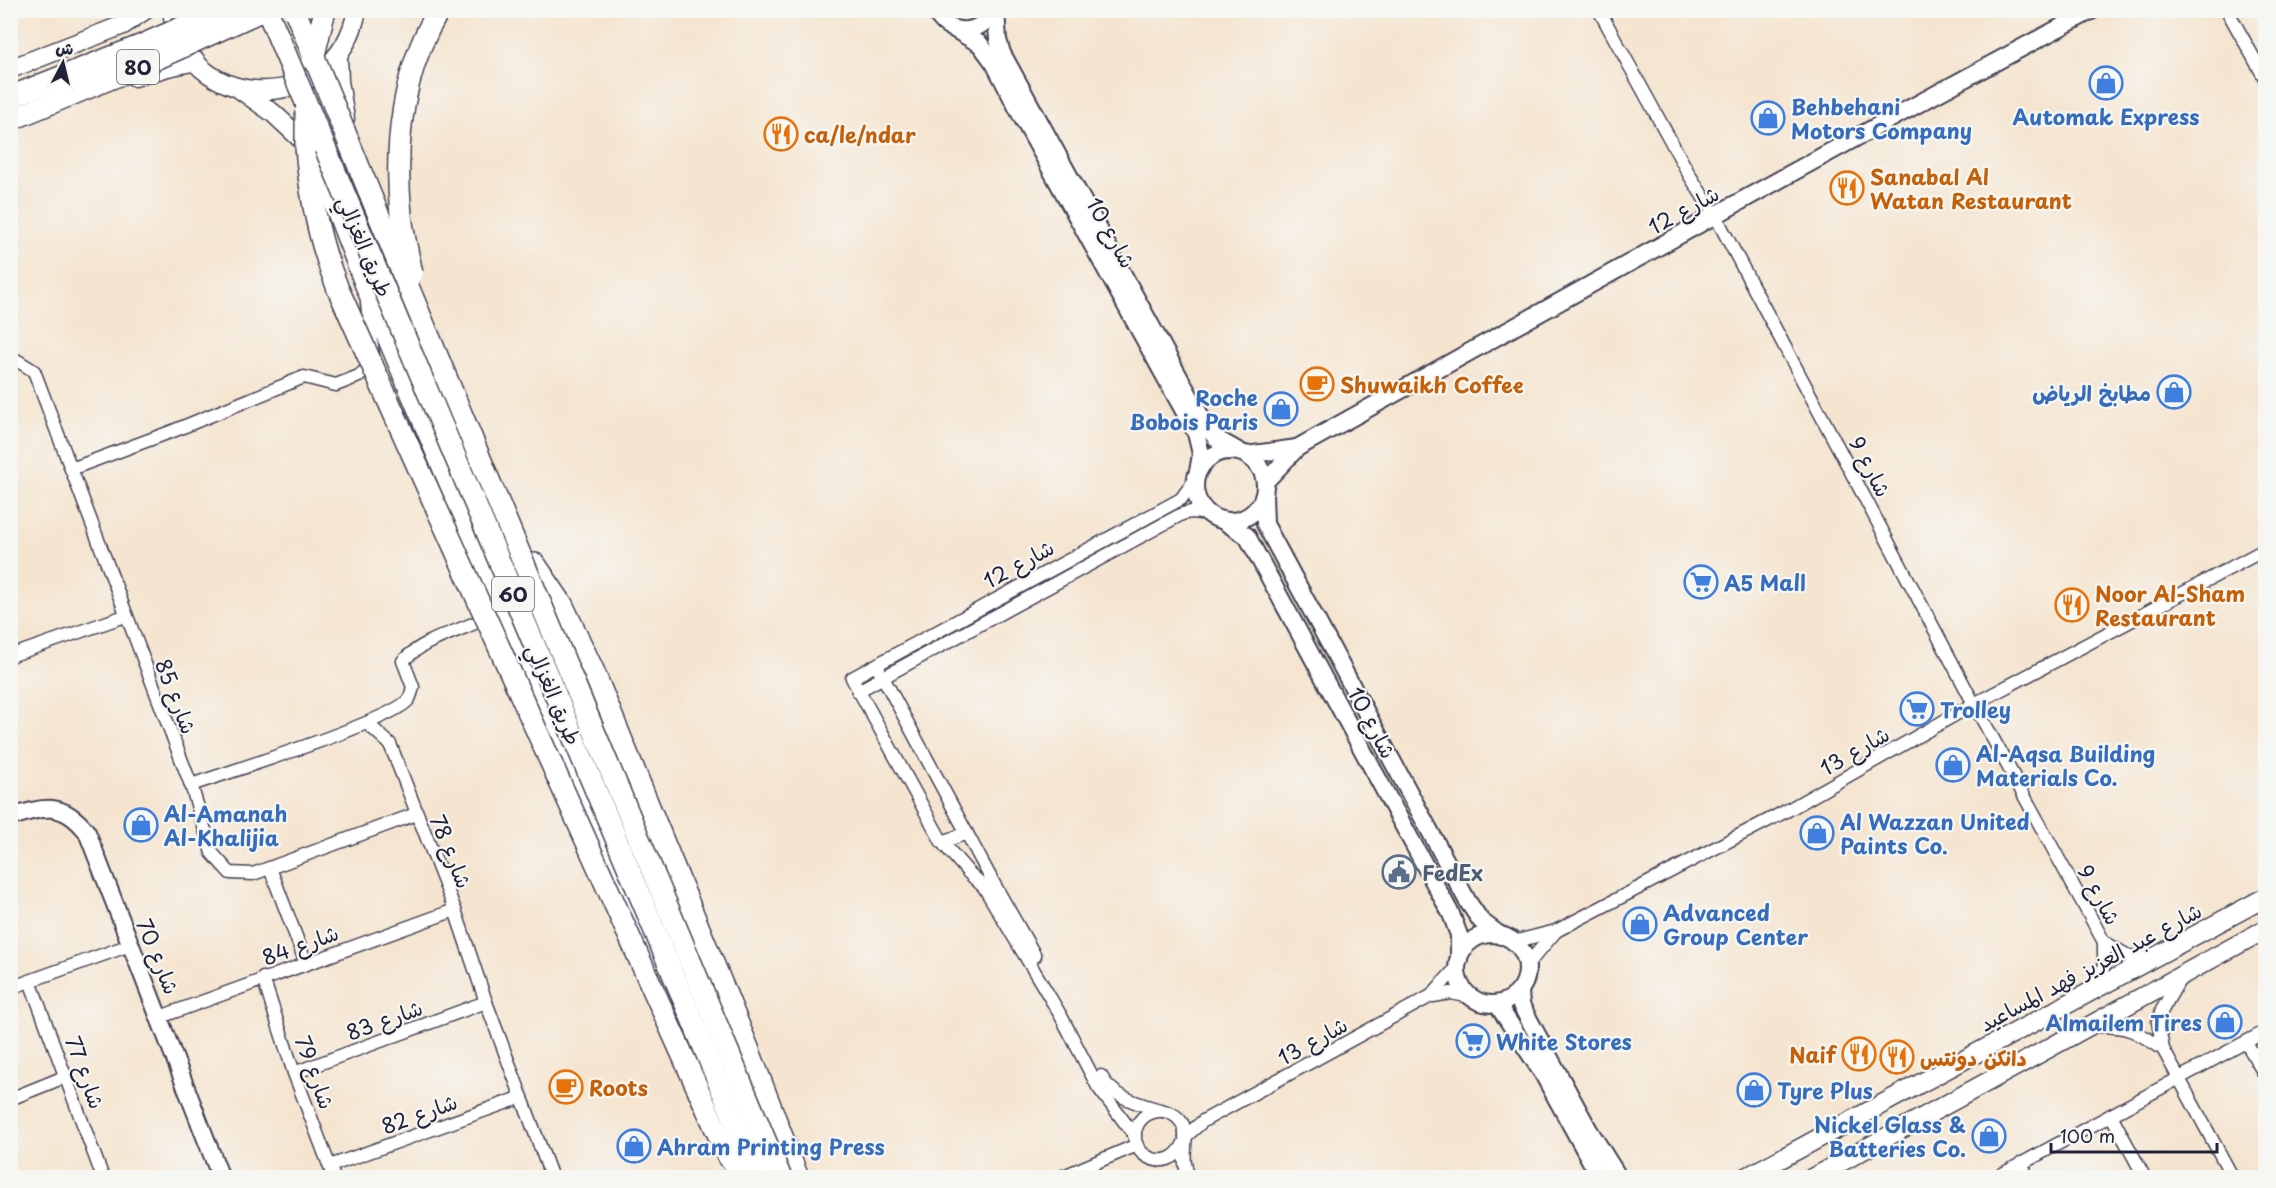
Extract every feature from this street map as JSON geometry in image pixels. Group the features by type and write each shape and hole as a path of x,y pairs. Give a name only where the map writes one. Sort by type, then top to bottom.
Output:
{"highway":[{"name":"80","path":"10,97 140,46 221,10"},
{"name":"80","path":"10,120 265,10"},
{"name":"طريق الغزالي","path":"265,10 759,1178"},
{"name":"طريق الغزالي","path":"295,10 422,321 781,1178"},
{"path":"304,10 309,47"},
{"path":"325,10 312,64 306,105 306,147 309,185 315,217 329,269 728,1156 744,1178"},
{"path":"422,321 401,216 399,158 401,119 419,52 439,10"},
{"path":"535,564 562,604 593,670 748,1048 798,1178"}],"main road":[{"path":"10,69 123,25 145,10"},
{"path":"172,10 181,40 196,62 215,77 238,88 266,92 293,87 318,75 338,56 351,34 357,10"},
{"name":"طريق الغزالي","path":"338,56 339,81 345,118 535,564 789,1178"},
{"path":"10,128 141,75 196,62"},
{"name":"طريق الغزالي","path":"238,88 273,113 302,140 316,159 365,287 744,1178"},
{"name":"شارع عبد العزيز فهد المساعيد","path":"1745,1178 2265,897"},
{"path":"1812,1178 2265,929"}],"street":[{"name":"شارع 10","path":"935,10 945,25 980,44 994,63 1023,119 1206,426 1217,439 1243,454"},
{"name":"شارع 10","path":"995,10 998,40 1002,53 1126,289 1196,433 1201,454 1198,474"},
{"path":"956,30 969,31 981,27 990,19 995,10"},
{"name":"شارع 9","path":"1599,10 1690,176 1716,216 1974,704 2104,942 2104,966 2094,991"},
{"name":"شارع 12","path":"1265,488 1297,448 1888,118 2093,10"},
{"path":"2227,10 2265,80"},
{"path":"71,470 304,377 330,384 343,384 359,376 370,366 373,355 365,287"},
{"name":"شارع 85","path":"10,356 34,371 191,785 212,853 230,873 254,874 416,814"},
{"name":"شارع 12","path":"1243,454 1297,448"},
{"path":"1230,451 1243,454 1255,461 1262,471 1265,488 1260,505 1253,513 1233,521 1216,517 1202,507 1197,497 1198,474 1211,457 1230,451"},
{"name":"شارع 12","path":"1198,474 1181,498 880,671 858,691 852,678 880,671 1182,514 1191,512 1216,517"},
{"name":"شارع 10","path":"1265,488 1265,524 1322,633 1468,902 1482,921 1507,939"},
{"name":"شارع 10","path":"1216,517 1247,536 1451,914 1459,935 1458,964"},
{"name":"شارع 13","path":"1507,939 1556,931 1788,810 1974,704 2265,549"},
{"path":"191,785 367,723 395,709 408,700 413,687 403,661 425,644 489,615 497,598"},
{"path":"10,656 125,616"},
{"path":"880,671 1104,1083 1114,1092 1130,1100 1167,1112 1191,1118 1211,1117"},
{"path":"858,691 942,842 968,872 984,886 1061,1016 1098,1087 1145,1156 1166,1160 1188,1174"},
{"name":"شارع 78","path":"367,723 390,744 455,910 486,1002 552,1178"},
{"name":"شارع 70","path":"10,818 41,808 55,809 68,814 87,832 221,1178"},
{"path":"942,842 967,833"},
{"path":"270,868 306,963"},
{"name":"شارع 84","path":"160,1017 455,910"},
{"name":"شارع 13","path":"1527,965 1556,931"},
{"path":"1488,935 1507,939 1522,952 1527,965 1526,978 1520,991 1510,999 1497,1004 1483,1003 1471,997 1462,987 1458,964 1465,948 1475,939 1488,935"},
{"name":"شارع 9","path":"2104,942 2128,956 2153,958"},
{"path":"10,988 130,945"},
{"name":"شارع 13","path":"1431,996 1458,964"},
{"path":"2183,974 2162,1010 2158,1022 2163,1049 2233,1178"},
{"name":"شارع 79","path":"263,978 294,1073 332,1172"},
{"name":"شارع 77","path":"30,981 103,1178"},
{"path":"1520,991 1521,1005 1619,1178"},
{"name":"شارع 13","path":"1184,1140 1197,1126 1211,1117 1431,996 1451,993 1471,997"},
{"name":"شارع 83","path":"294,1073 486,1002"},
{"path":"1497,1004 1543,1074 1600,1178"},
{"path":"2089,1026 2116,1025 2131,1028 2163,1049"},
{"path":"1995,1178 2265,1031"},
{"path":"2246,1042 2265,1077"},
{"path":"10,1099 67,1076"},
{"name":"شارع 82","path":"332,1172 522,1097"},
{"path":"1136,1141 1140,1120 1155,1111 1167,1112 1182,1123 1188,1174"},
{"path":"2111,1114 2145,1178"},
{"path":"1166,1160 1177,1154 1184,1140"},
{"path":"1059,1178 1136,1141"},
{"path":"2021,1163 2028,1178"}],"place":[{"name":"Automak Express","path":"2106,83"},
{"name":"Behbehani Motors Company","path":"1768,118"},
{"name":"ca/le/ndar","path":"781,134"},
{"name":"Sanabal Al Watan Restaurant","path":"1847,188"},
{"name":"Shuwaikh Coffee","path":"1317,384"},
{"name":"مطابخ الرياض","path":"2174,392"},
{"name":"Roche Bobois Paris","path":"1281,409"},
{"name":"A5 Mall","path":"1701,582"},
{"name":"Noor Al-Sham Restaurant","path":"2072,605"},
{"name":"Trolley","path":"1917,709"},
{"name":"Al-Aqsa Building Materials Co.","path":"1953,765"},
{"name":"Al-Amanah Al-Khalijia","path":"141,825"},
{"name":"Al Wazzan United Paints Co.","path":"1817,833"},
{"name":"FedEx","path":"1399,872"},
{"name":"Advanced Group Center","path":"1640,924"},
{"name":"Almailem Tires","path":"2225,1022"},
{"name":"White Stores","path":"1473,1041"},
{"name":"Naif","path":"1859,1054"},
{"name":"دانكن دونتس","path":"1897,1057"},
{"name":"Roots","path":"566,1087"},
{"name":"Tyre Plus","path":"1754,1090"},
{"name":"Nickel Glass & Batteries Co.","path":"1989,1136"},
{"name":"Ahram Printing Press","path":"634,1146"}]}
